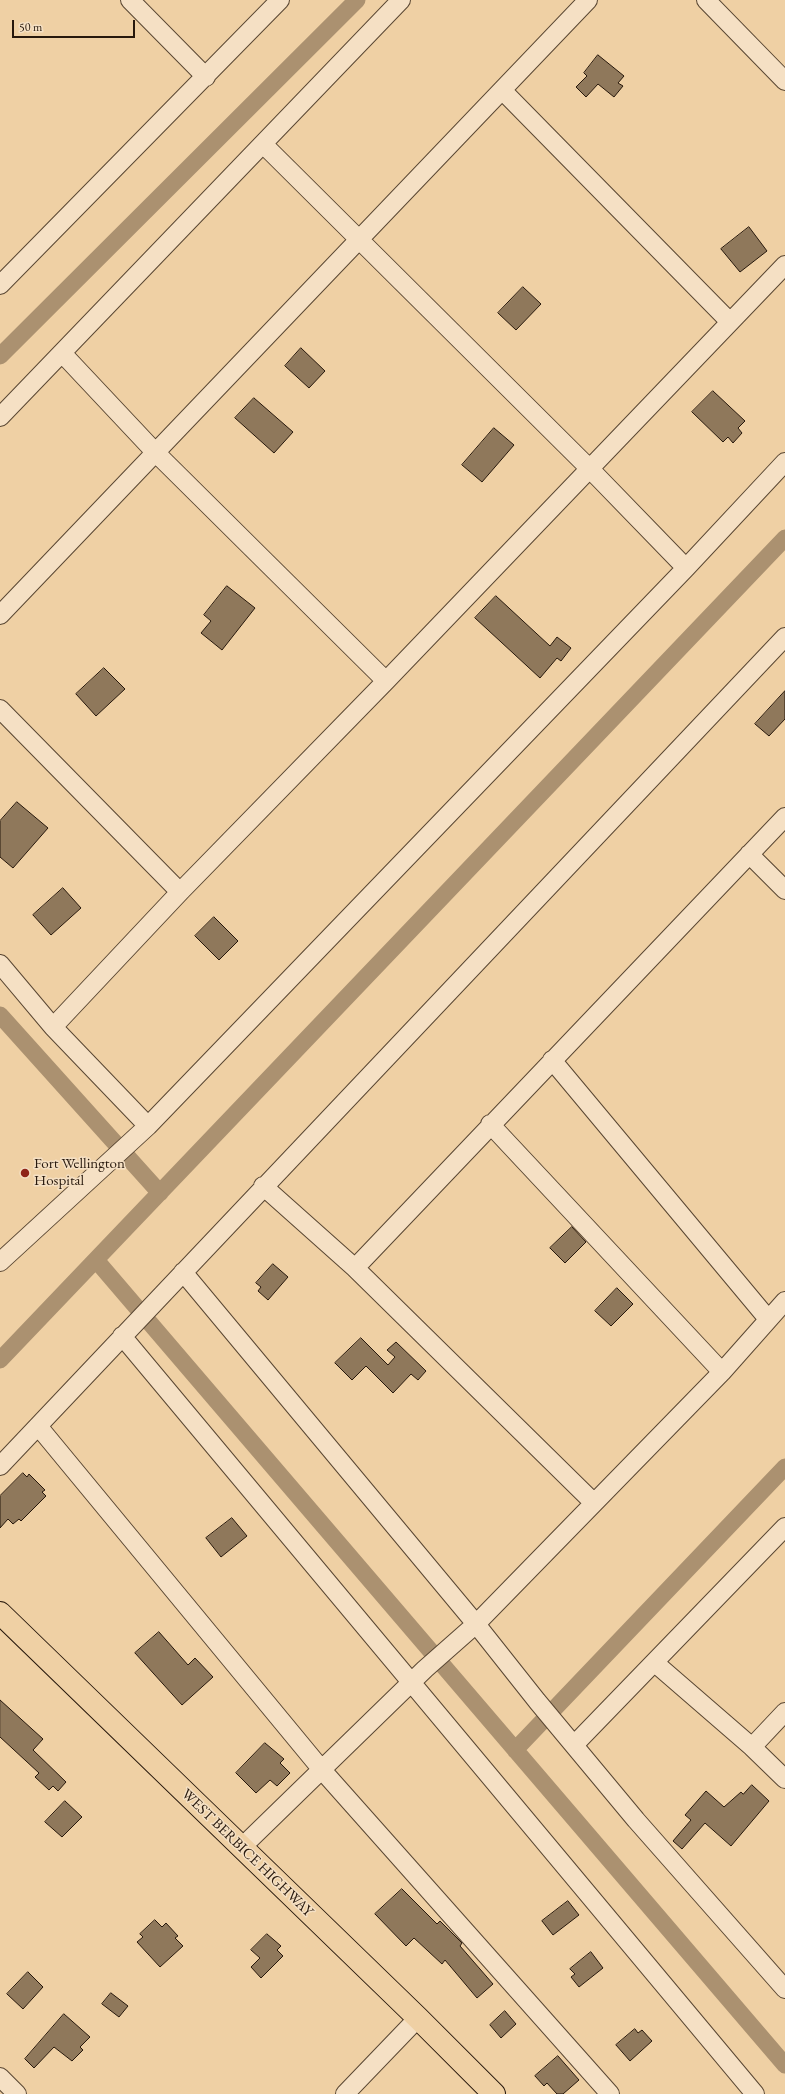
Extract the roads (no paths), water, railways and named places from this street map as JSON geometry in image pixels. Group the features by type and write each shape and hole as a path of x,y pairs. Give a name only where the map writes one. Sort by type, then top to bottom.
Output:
{"main road":[{"name":"WEST BERBICE HIGHWAY","path":"0,1613 418,2018 494,2094"}],"street":[{"path":"130,0 206,77"},
{"path":"0,285 280,0"},
{"path":"0,417 401,0"},
{"path":"0,615 154,452 588,0"},
{"path":"706,0 785,81"},
{"path":"502,90 730,322"},
{"path":"264,144 358,240 590,469 686,568"},
{"path":"53,1027 180,892 386,681 785,265"},
{"path":"62,353 154,452 386,681"},
{"path":"0,1262 148,1126 686,568 785,462"},
{"path":"0,1466 263,1186 785,637"},
{"path":"0,709 180,892"},
{"path":"355,1268 490,1124 785,816"},
{"path":"748,854 785,890"},
{"path":"0,964 53,1027 148,1126"},
{"path":"552,1060 768,1319"},
{"path":"490,1124 722,1372"},
{"path":"263,1186 355,1268 594,1503"},
{"path":"183,1272 476,1624 537,1701 556,1721 636,1820 785,1989"},
{"path":"242,1847 425,1669 476,1624 722,1372 785,1301"},
{"path":"122,1336 755,2094"},
{"path":"38,1426 322,1770 610,2094"},
{"path":"575,1744 785,1527"},
{"path":"655,1663 752,1747 785,1779"},
{"path":"752,1747 785,1712"},
{"path":"345,2094 418,2018"},
{"path":"0,2077 17,2094"}],"waterway":[{"path":"0,356 357,0"},
{"path":"0,1360 785,538"},
{"path":"0,1015 160,1193"},
{"path":"96,1260 785,2065"},
{"path":"515,1750 785,1467"}],"place":[{"name":"Fort Wellington Hospital","path":"25,1173"}]}
